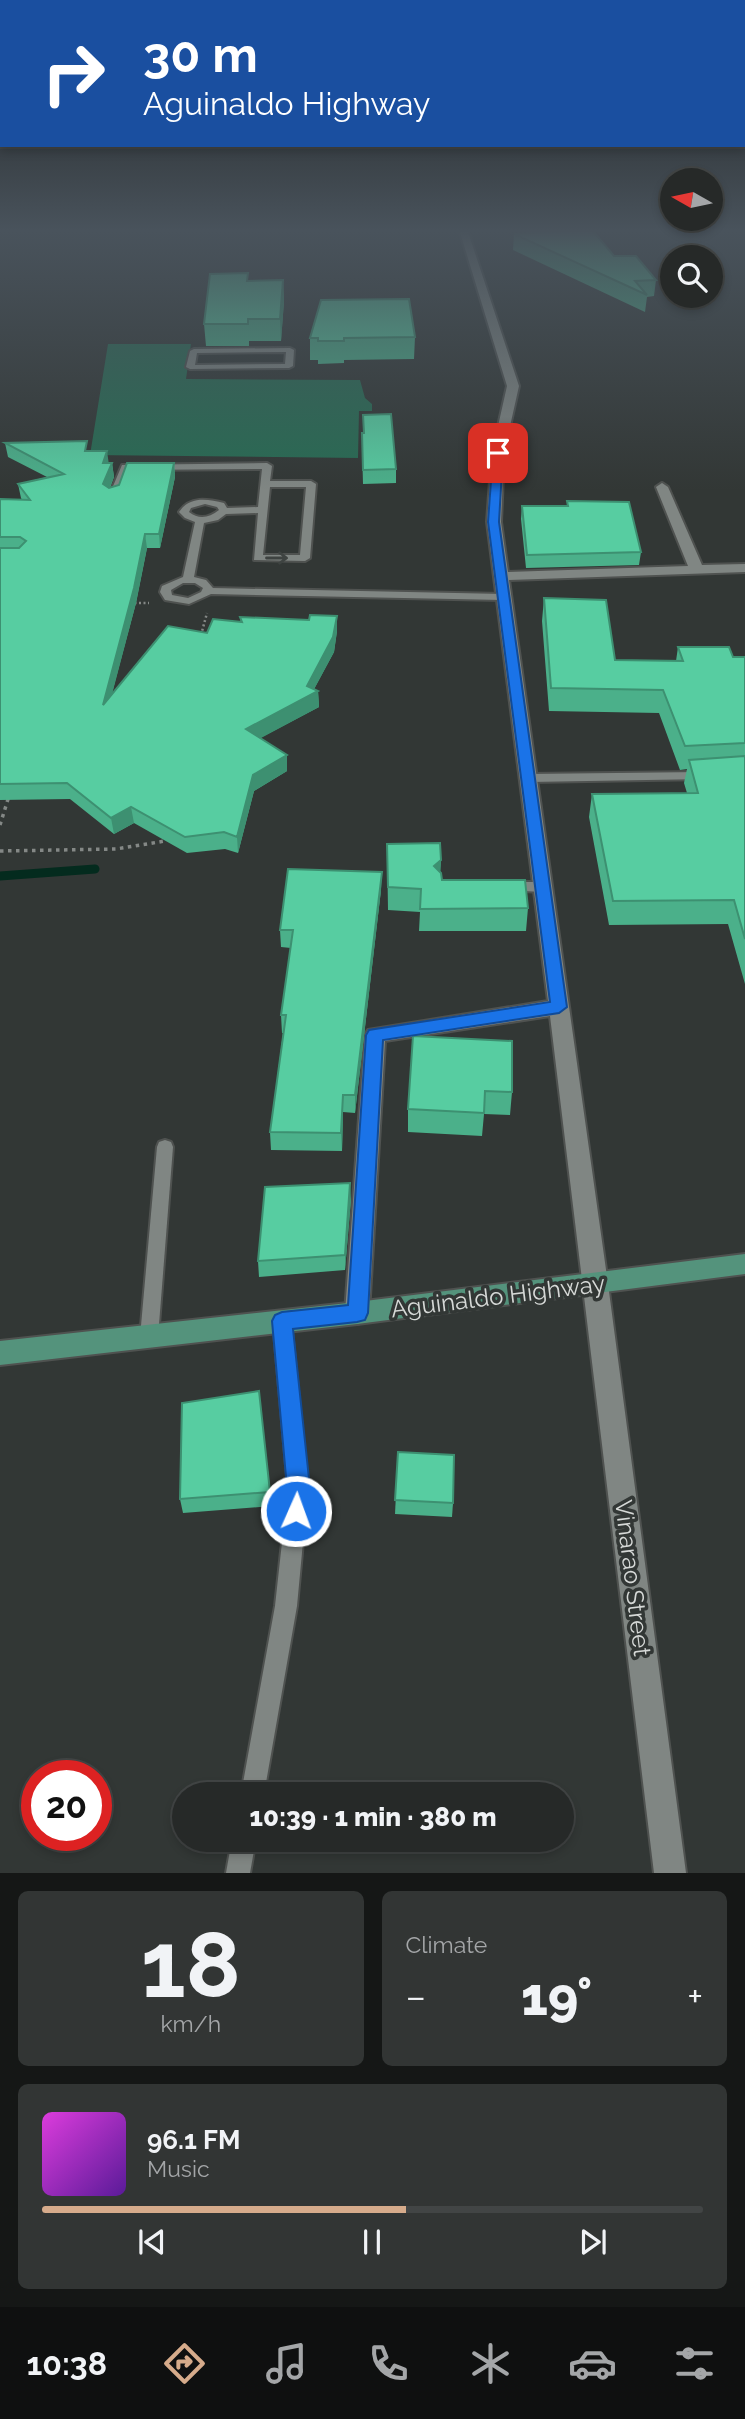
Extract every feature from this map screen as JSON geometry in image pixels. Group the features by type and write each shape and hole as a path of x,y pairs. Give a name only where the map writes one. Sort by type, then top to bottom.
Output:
{"main road":[{"name":"Aguinaldo Highway","path":"0,1353 357,1313 745,1264"}],"street":[{"name":"Vinarao Street","path":"491,316 513,386 498,453 494,522 596,1284 670,1873"},
{"path":"662,487 697,570"},
{"path":"501,576 745,568"},
{"path":"357,1313 375,1035 559,1007"}],"lane":[{"path":"290,350 289,366 190,367 194,351 290,350"},
{"path":"114,498 125,467 267,466 258,558 305,558 311,484 267,484"},
{"path":"224,511 221,505 211,502 193,504 185,509 189,517 200,520 213,519 224,511 263,510"},
{"path":"188,579 200,520"},
{"path":"210,591 205,584 188,579 169,584 165,592 169,598 182,602 202,598 210,591 503,597"},
{"path":"529,778 719,774"},
{"path":"493,888 543,887"},
{"path":"149,1337 165,1147"},
{"path":"254,1782 286,1606 298,1488 282,1321"},
{"path":"238,1873 242,1852"}],"path":[{"path":"198,646 210,591"},
{"path":"122,603 152,603 153,592 165,592"},
{"path":"0,825 11,789"},
{"path":"0,851 117,849 165,841"}],"green space":[{"path":"108,344 191,344 186,379 360,380 365,398 372,404 372,411 359,411 358,458 90,455"}],"building":[{"path":"205,316 280,316 280,319 248,319 248,324 204,324"},
{"path":"316,316 412,316 415,337 344,338 344,341 318,341 318,338 310,338"},
{"path":"391,414 396,469 363,470 363,415"},
{"path":"87,441 85,451 107,451 103,463 112,463 103,484 109,488 119,485 127,463 174,463 159,534 145,534 134,588 103,705 168,626 207,633 213,619 242,622 240,617 309,620 310,615 337,616 333,637 307,686 318,691 246,729 287,755 253,775 237,837 224,832 185,837 131,807 111,818 67,783 0,784 0,548 19,548 26,541 20,537 0,537 0,499 30,500 18,484 64,474 5,443"},
{"path":"567,501 629,502 641,552 527,555 522,506 568,506"},
{"path":"544,598 606,600 615,660 683,661 678,647 729,647 733,657 745,657 745,743 685,746 663,690 551,688"},
{"path":"745,756 745,939 734,900 613,901 592,794 698,793 689,760"},
{"path":"440,843 441,860 434,866 441,873 442,880 525,880 528,908 420,909 421,889 388,887 387,844"},
{"path":"288,869 382,872 355,1095 343,1095 341,1133 270,1132 286,1015 281,1015 293,930 280,930"},
{"path":"413,1036 512,1041 512,1092 485,1091 484,1113 408,1109"},
{"path":"350,1183 345,1255 258,1261 265,1187"},
{"path":"259,1391 270,1492 180,1499 182,1403"},
{"path":"398,1452 454,1455 453,1503 395,1500"}],"waterway":[{"path":"0,876 95,869"}],"route":[{"path":"296,1511 298,1488 282,1321 357,1313 375,1035 559,1007 494,522 498,453"}]}
